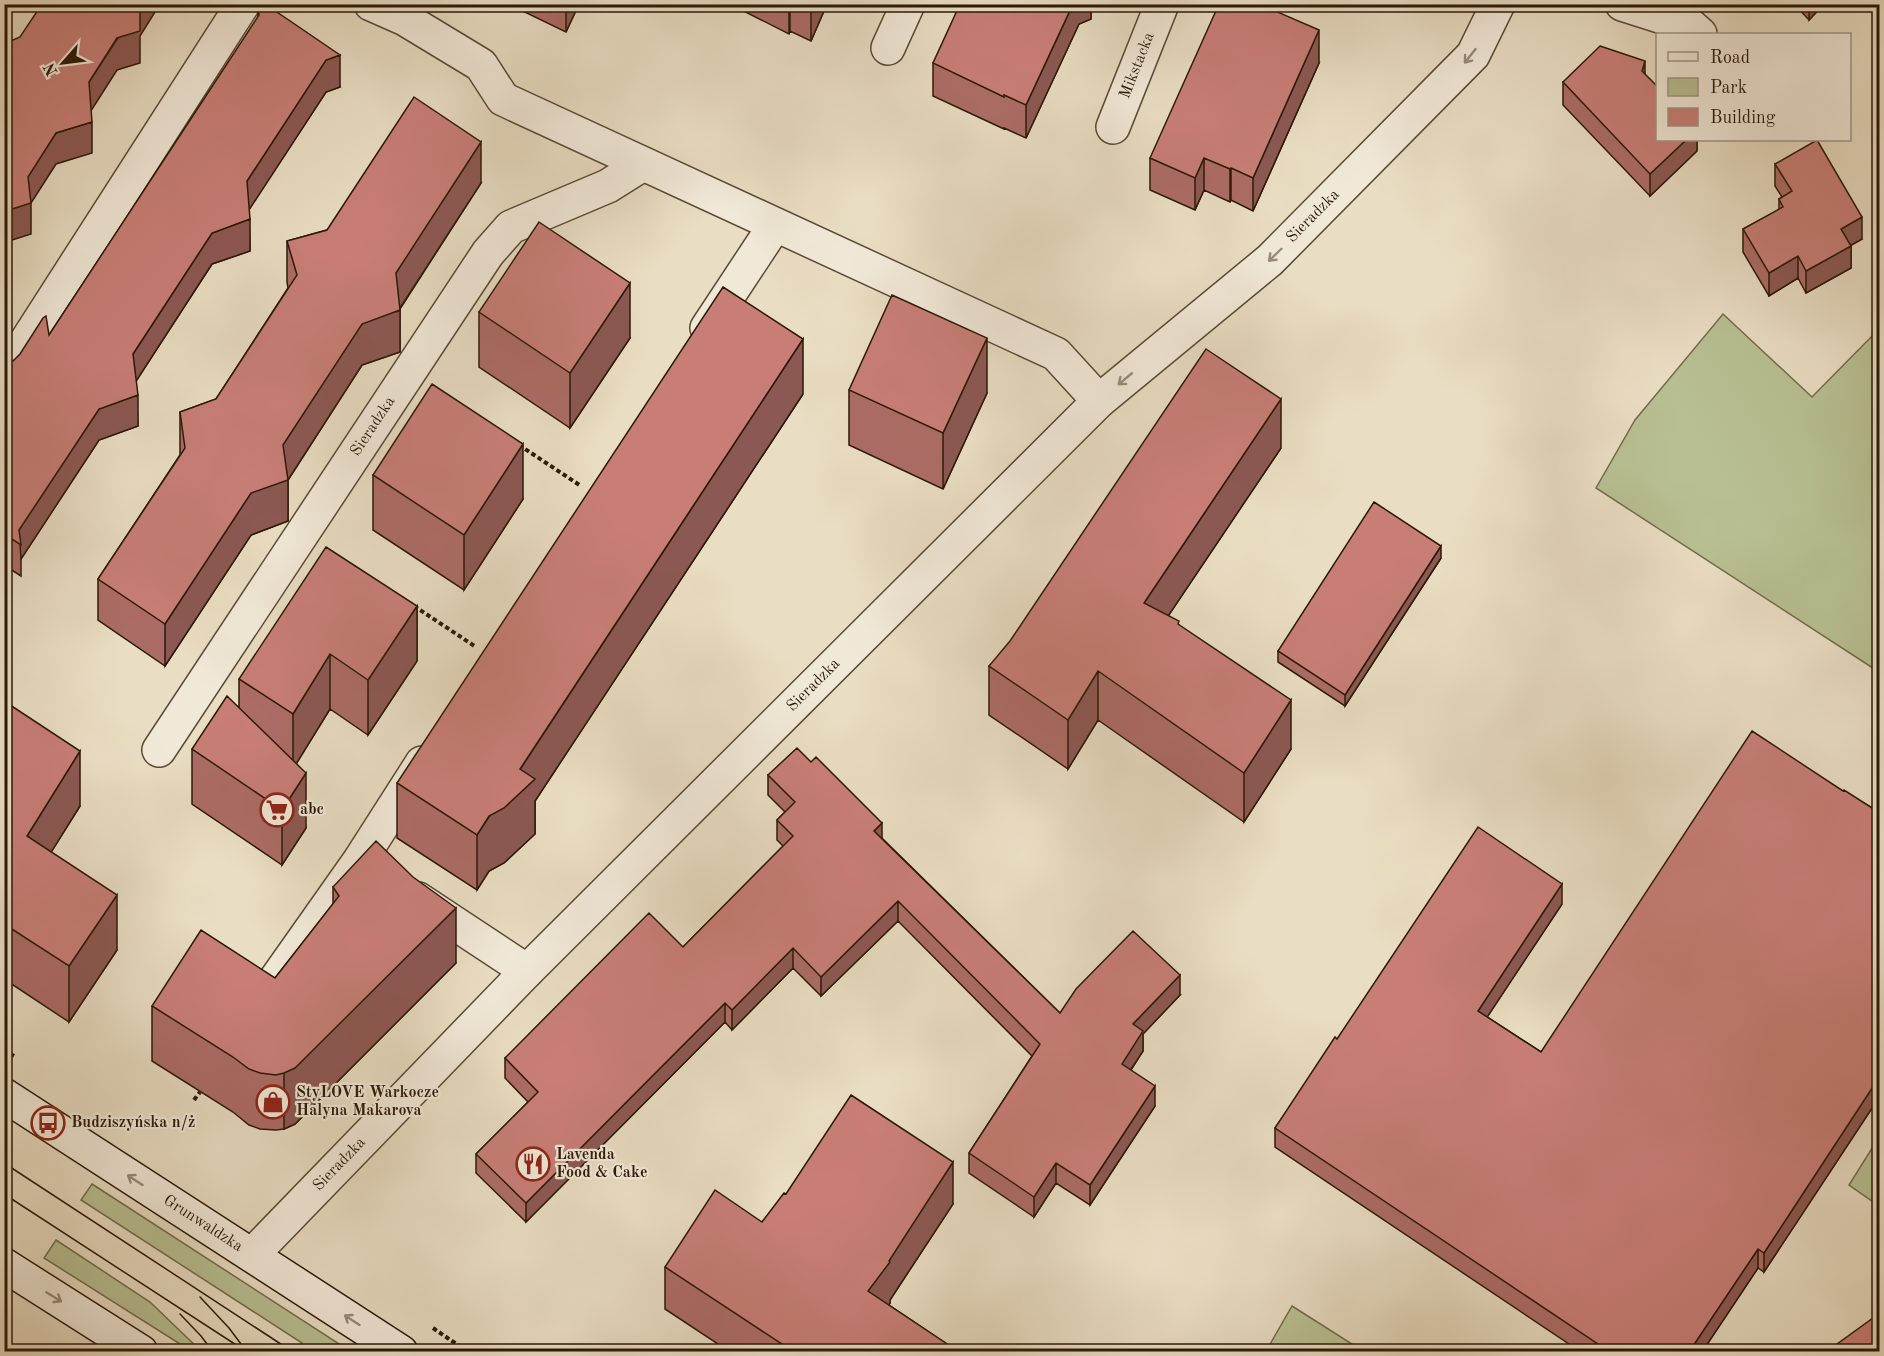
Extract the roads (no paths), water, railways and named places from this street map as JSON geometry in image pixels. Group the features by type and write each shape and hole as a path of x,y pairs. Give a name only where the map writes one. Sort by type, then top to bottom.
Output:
{"street":[{"path":"4,376 243,4"},
{"path":"371,4 405,19 482,65 503,99 1056,354 1099,401"},
{"path":"888,48 908,4"},
{"name":"Mikstacka","path":"1113,127 1162,4"},
{"name":"Sieradzka","path":"252,1255 526,971 1099,401 1270,260 1473,55 1498,4"},
{"path":"1622,4 1691,26 1699,33"},
{"name":"Sieradzka","path":"159,750 488,253 511,228 608,186 643,164"},
{"path":"693,349 775,225"},
{"path":"266,992 360,860 441,735"},
{"path":"360,860 526,971"},
{"name":"Grunwaldzka","path":"4,1095 401,1352"},
{"path":"4,1265 141,1352"}],"tram line":[{"path":"4,1163 293,1352"},
{"path":"4,1194 247,1352"},
{"path":"200,1297 241,1344"},
{"path":"180,1314 213,1352"}],"place":[{"name":"abc","path":"277,810"},
{"name":"StyLOVE Warkocze Halyna Makarova","path":"273,1102"},
{"name":"Budziszyńska n/ż","path":"48,1123"},
{"name":"Lavenda Food & Cake","path":"533,1164"}]}
